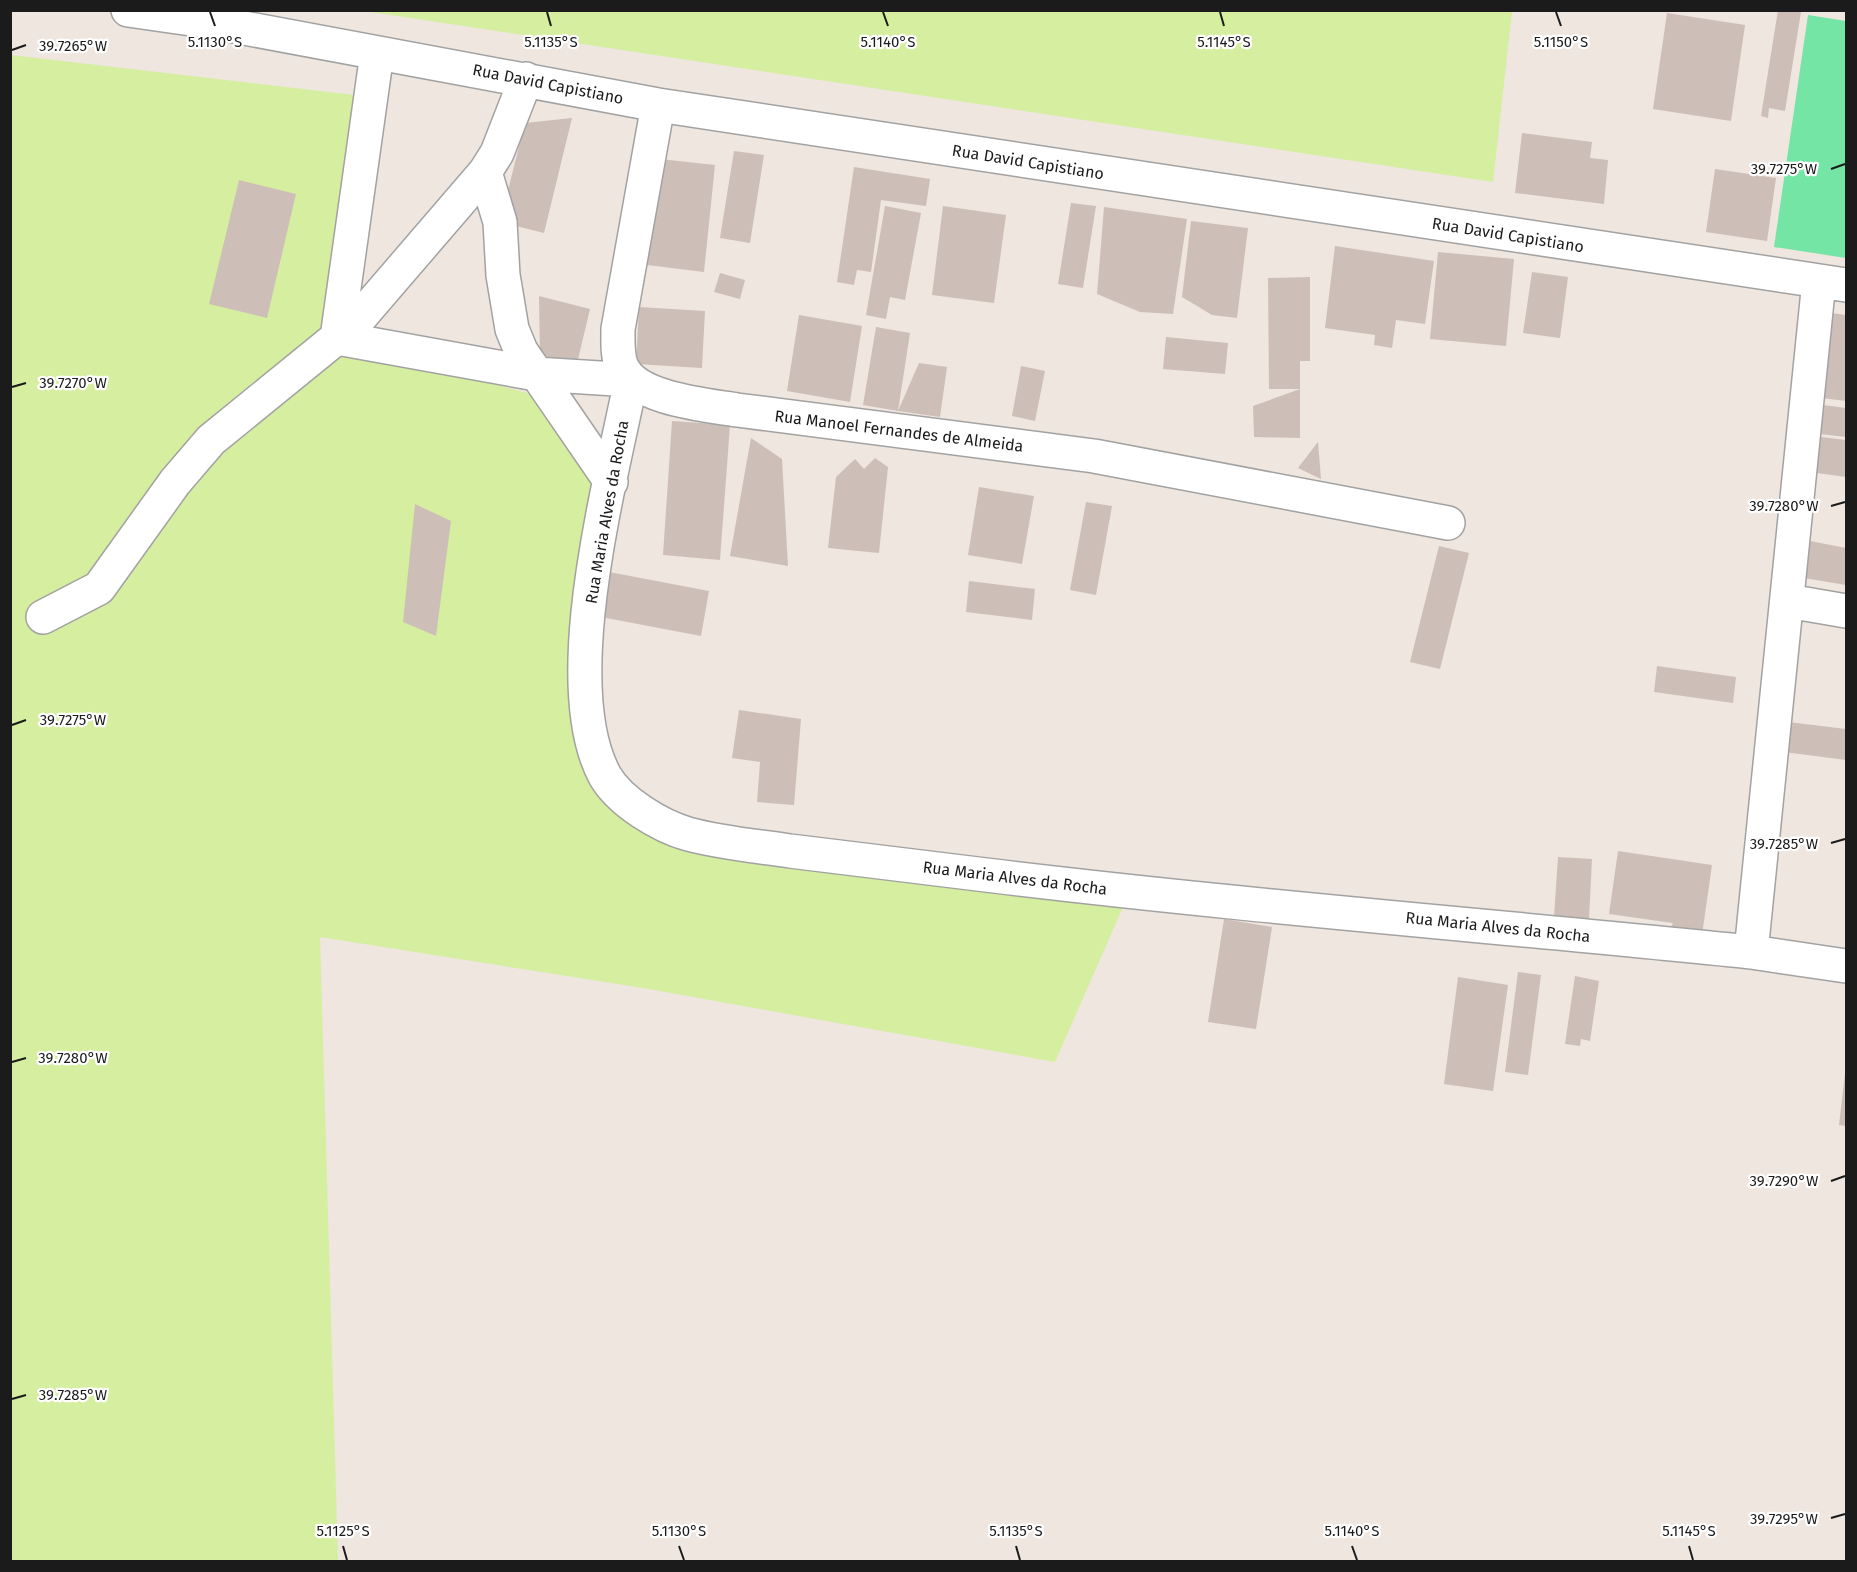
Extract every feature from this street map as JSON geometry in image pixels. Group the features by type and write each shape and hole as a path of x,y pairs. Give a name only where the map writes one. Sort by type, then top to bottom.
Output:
{"street":[{"name":"Rua David Capistiano","path":"128,10 212,22 658,105 1833,283"},
{"path":"337,338 378,53"},
{"path":"43,617 99,588 175,482 211,441 356,322 485,172 497,153 526,80"},
{"path":"631,380 622,367 618,329 658,105"},
{"path":"485,172 501,222 503,275 512,329 521,351 611,482"},
{"path":"1751,952 1788,601 1833,283"},
{"path":"337,338 536,374 631,380"},
{"name":"Rua Maria Alves da Rocha","path":"631,380 590,590 584,703 591,734 606,778 629,802 684,833 804,852 1062,884 1751,952 1846,966"},
{"name":"Rua Manoel Fernandes de Almeida","path":"631,380 644,388 691,402 850,426 1094,456 1448,523"},
{"path":"1788,601 1846,611"}],"green space":[{"path":"1512,10 1493,182 364,11"},
{"path":"1808,15 1846,21 1846,258 1774,247"},
{"path":"11,55 363,96 341,342 534,395 595,486 586,746 682,841 1127,898 1055,1062 643,988 320,937 338,1561 11,1562"}],"building":[{"path":"1778,10 1801,12 1785,111 1769,108 1768,118 1761,116"},
{"path":"1667,13 1745,25 1731,121 1653,109"},
{"path":"572,118 544,233 500,222 525,123"},
{"path":"1522,133 1592,142 1590,158 1608,160 1604,204 1515,193"},
{"path":"734,151 764,155 750,243 720,238"},
{"path":"651,158 715,165 704,272 639,264"},
{"path":"854,167 930,179 926,206 881,200 871,272 857,270 854,285 837,282"},
{"path":"1715,169 1776,178 1767,241 1706,232"},
{"path":"239,180 296,194 267,318 209,304"},
{"path":"1071,203 1096,206 1083,288 1058,284"},
{"path":"885,206 921,213 905,300 890,297 886,319 866,315"},
{"path":"943,206 1006,215 994,303 932,295"},
{"path":"1104,207 1187,219 1173,314 1140,312 1097,294"},
{"path":"1191,221 1248,228 1237,318 1212,315 1182,297"},
{"path":"1335,246 1434,261 1425,324 1396,320 1392,348 1374,345 1375,335 1325,328"},
{"path":"1438,252 1514,259 1506,346 1430,339"},
{"path":"1532,272 1568,277 1560,338 1523,333"},
{"path":"720,273 745,280 740,299 714,292"},
{"path":"1310,277 1310,361 1300,361 1300,389 1269,389 1268,278"},
{"path":"539,296 590,309 576,368 540,359"},
{"path":"639,307 705,311 702,368 636,364"},
{"path":"1831,313 1846,315 1846,401 1821,398"},
{"path":"799,315 862,326 850,402 787,391"},
{"path":"876,327 910,333 898,411 863,405"},
{"path":"1166,337 1228,343 1225,374 1163,369"},
{"path":"919,363 947,367 940,417 898,411"},
{"path":"1021,366 1045,371 1035,421 1012,416"},
{"path":"1300,389 1300,438 1254,437 1253,406"},
{"path":"1823,405 1846,408 1846,437 1820,434"},
{"path":"672,421 730,425 720,560 663,555"},
{"path":"1821,437 1846,440 1846,477 1817,473"},
{"path":"751,438 782,459 788,566 730,556"},
{"path":"1318,442 1321,479 1298,468"},
{"path":"875,458 888,467 879,553 828,548 836,477 855,459 864,469"},
{"path":"979,487 1034,496 1022,564 968,555"},
{"path":"1086,502 1112,506 1096,595 1070,590"},
{"path":"415,504 451,521 436,636 403,622"},
{"path":"1810,541 1846,548 1846,585 1804,578"},
{"path":"1439,546 1469,553 1440,669 1410,662"},
{"path":"609,572 709,591 701,636 601,617"},
{"path":"969,581 1035,589 1032,620 966,612"},
{"path":"1657,666 1736,677 1733,703 1654,692"},
{"path":"739,710 801,719 794,805 757,802 760,762 732,758"},
{"path":"1780,721 1846,729 1846,760 1776,751"},
{"path":"1618,851 1712,865 1702,935 1669,930 1673,923 1609,914"},
{"path":"1558,857 1592,859 1589,919 1554,917"},
{"path":"1224,919 1272,927 1256,1029 1208,1022"},
{"path":"1518,972 1541,975 1528,1075 1505,1072"},
{"path":"1575,976 1599,981 1590,1041 1581,1039 1580,1046 1565,1044"},
{"path":"1458,977 1508,985 1493,1091 1444,1084"},
{"path":"1846,1073 1846,1126 1839,1125"}]}
